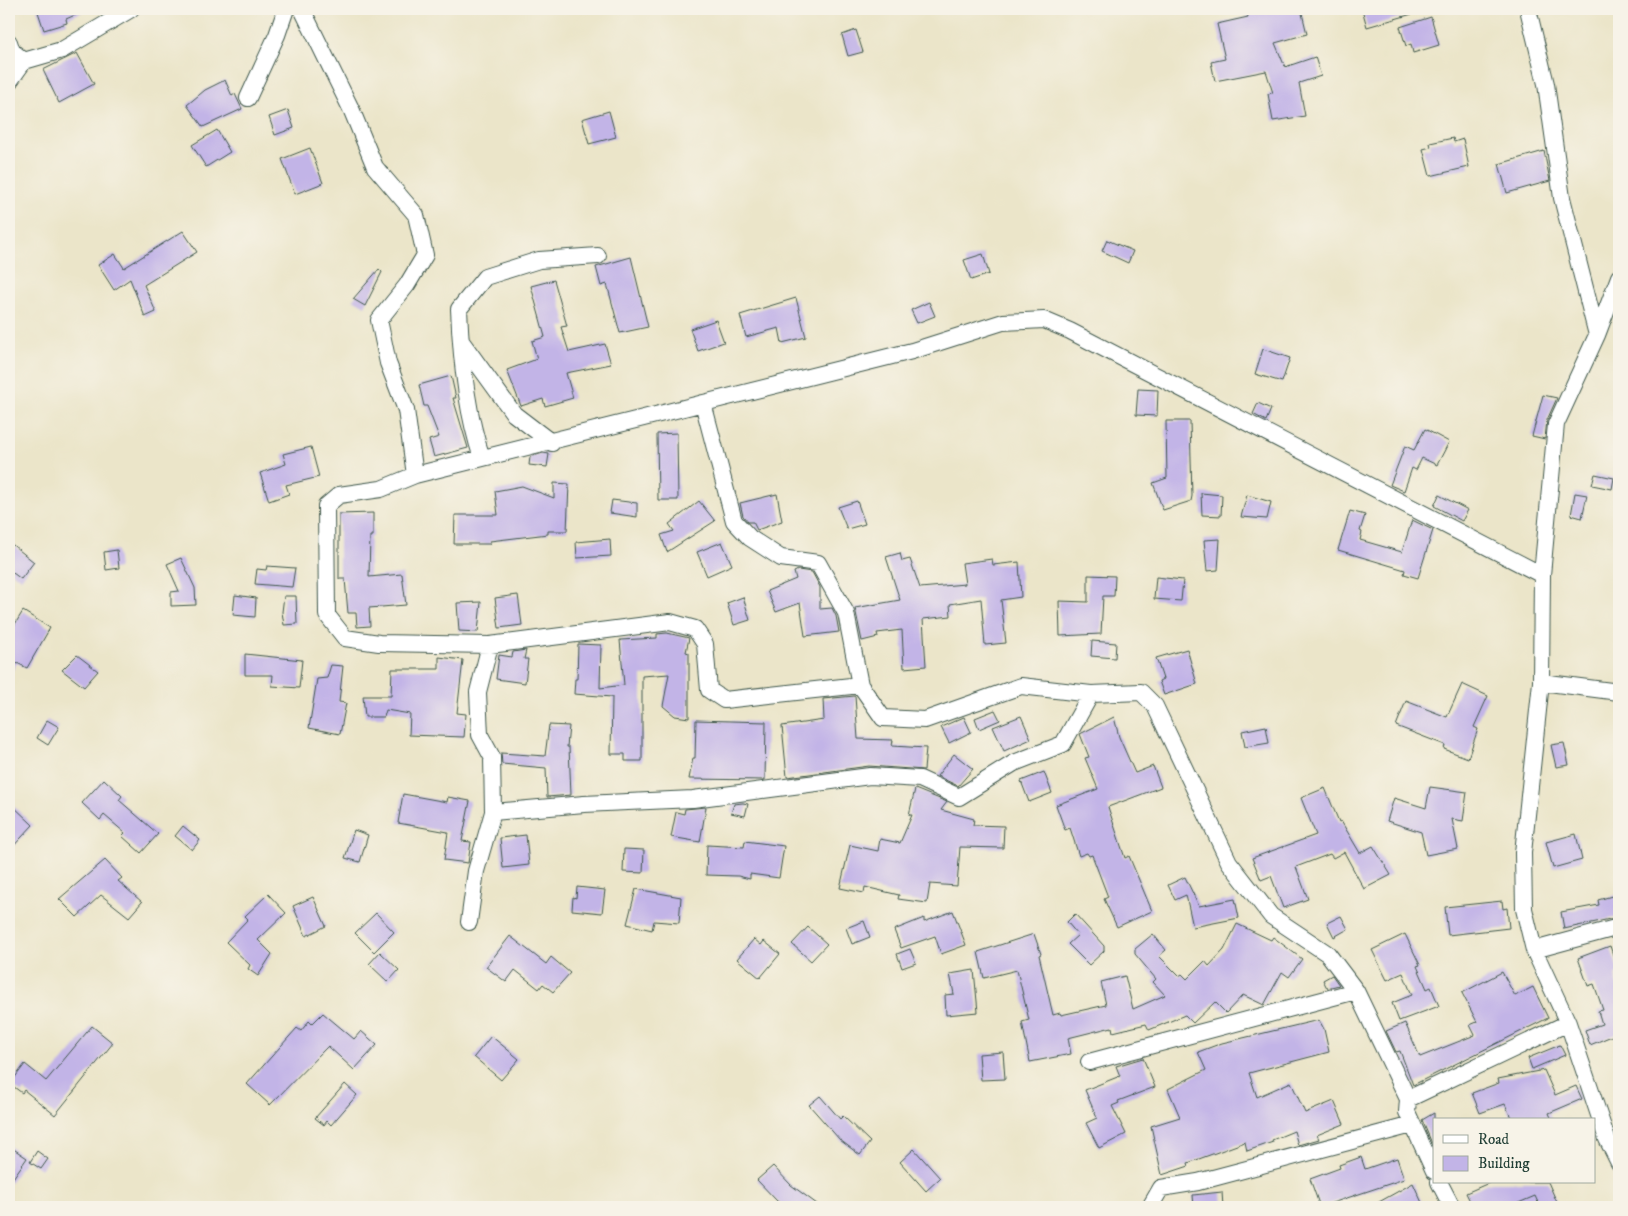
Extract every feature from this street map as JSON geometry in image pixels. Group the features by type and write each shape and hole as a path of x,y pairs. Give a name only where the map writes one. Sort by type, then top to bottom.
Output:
{"street":[{"path":"9,82 24,61 62,50 131,9"},
{"path":"248,98 278,35 286,9"},
{"path":"302,9 352,111 375,167 416,215 425,255 407,285 379,320 388,363 406,410 415,475"},
{"path":"1528,9 1546,84 1562,198 1597,335"},
{"path":"9,42 12,51 24,61"},
{"path":"482,458 475,438 460,339 459,309 485,277 539,260 598,256"},
{"path":"1619,277 1597,335 1556,424 1542,574 1541,682 1523,853 1524,908 1534,950 1568,1023 1608,1139 1619,1163"},
{"path":"860,685 724,700 709,690 705,644 695,629 670,622 490,645 379,643 345,638 327,615 326,506 338,495 381,490 415,475 552,443 912,351 1003,322 1044,320 1070,331 1542,574"},
{"path":"460,339 514,414 552,443"},
{"path":"703,403 734,522 750,538 781,558 818,563 846,613 860,685 883,718 925,720 1021,686 1091,694 1141,692 1155,706 1229,862 1270,916 1328,954 1356,991 1408,1099 1407,1112 1412,1126 1433,1169"},
{"path":"469,922 476,870 493,812 492,757 480,735 478,692 490,645"},
{"path":"1541,682 1619,692"},
{"path":"493,812 584,804 693,799 870,776 920,779 959,797 1014,763 1063,744 1091,694"},
{"path":"1534,950 1619,927"},
{"path":"1089,1062 1356,991"},
{"path":"1408,1099 1568,1023"},
{"path":"1150,1207 1160,1188 1198,1182 1412,1126"},
{"path":"1441,1184 1452,1207"}],"building":[{"path":"37,9 89,9 66,19 67,23 44,30"},
{"path":"1246,9 1301,9 1307,34 1275,43 1285,67 1315,57 1321,76 1299,83 1305,116 1273,121 1268,94 1273,93 1266,71 1215,81 1211,62 1225,59 1217,24 1248,17"},
{"path":"1362,9 1418,9 1419,12 1367,27"},
{"path":"1431,17 1439,45 1413,53 1411,44 1406,46 1400,27"},
{"path":"856,30 863,52 848,56 842,35"},
{"path":"77,53 94,84 59,103 43,70"},
{"path":"225,80 232,96 235,94 242,109 203,127 187,105 205,90"},
{"path":"288,110 294,128 275,135 269,117"},
{"path":"609,111 616,137 589,144 582,119"},
{"path":"217,130 230,152 206,167 192,145"},
{"path":"1453,138 1454,142 1463,139 1469,167 1430,176 1423,149 1431,147 1430,143"},
{"path":"310,148 323,183 295,194 282,159"},
{"path":"1544,151 1550,181 1507,193 1499,164"},
{"path":"183,231 197,252 144,285 156,312 145,317 130,279 114,290 98,265 115,254 124,268"},
{"path":"1107,240 1133,251 1128,263 1102,251"},
{"path":"983,254 989,274 971,280 964,260"},
{"path":"631,257 648,327 620,333 607,284 601,286 596,267"},
{"path":"379,269 382,272 365,306 353,299"},
{"path":"554,280 567,326 561,327 569,352 605,344 611,364 566,373 573,398 545,406 543,399 521,406 507,370 537,359 532,341 545,337 531,286"},
{"path":"796,298 806,337 782,343 779,328 746,337 740,315"},
{"path":"929,302 935,316 917,323 911,310"},
{"path":"716,320 724,342 698,351 690,329"},
{"path":"1263,349 1290,358 1282,382 1255,374"},
{"path":"451,376 456,398 453,398 468,448 434,457 429,440 439,437 427,406 424,406 419,385"},
{"path":"1138,389 1158,390 1157,416 1136,415"},
{"path":"1543,395 1557,398 1547,420 1545,439 1532,436"},
{"path":"1258,403 1271,409 1266,421 1253,414"},
{"path":"1166,421 1190,421 1192,496 1191,501 1163,510 1153,483 1167,478"},
{"path":"1425,429 1449,442 1437,465 1422,458 1416,470 1412,468 1404,491 1390,485 1405,446 1414,450"},
{"path":"677,433 678,500 658,500 657,434"},
{"path":"311,447 319,477 286,485 289,494 269,501 260,473 286,464 283,454"},
{"path":"543,453 549,454 547,467 529,465 530,457"},
{"path":"1595,474 1614,478 1612,489 1592,485"},
{"path":"554,483 569,484 567,531 548,531 548,534 490,541 490,544 454,544 455,515 498,515 495,491 522,486 554,498"},
{"path":"1201,493 1222,495 1221,516 1202,515"},
{"path":"1575,493 1587,495 1582,518 1571,515"},
{"path":"777,494 782,521 757,530 753,522 748,522 743,516 740,503"},
{"path":"1247,495 1271,502 1267,519 1241,517"},
{"path":"1439,495 1468,510 1462,521 1434,506"},
{"path":"612,500 637,503 637,517 610,513"},
{"path":"699,501 715,521 667,552 661,535 674,531 669,524"},
{"path":"857,501 865,524 847,529 838,507"},
{"path":"1350,511 1365,515 1360,531 1362,532 1360,540 1402,552 1412,520 1433,530 1418,578 1404,574 1405,570 1338,550"},
{"path":"373,513 373,536 370,536 369,577 402,574 406,605 369,608 370,626 357,627 356,613 348,613 345,579 339,579 339,514"},
{"path":"610,539 611,556 577,558 576,542"},
{"path":"1220,539 1218,570 1207,571 1204,540"},
{"path":"9,542 34,562 21,579 9,570"},
{"path":"722,542 732,565 707,576 697,552"},
{"path":"117,550 119,568 106,570 104,552"},
{"path":"900,553 902,561 910,559 920,588 965,584 962,563 992,559 993,565 1019,562 1021,597 1001,600 1006,643 985,645 981,599 950,604 951,616 923,619 926,666 904,668 902,630 877,633 878,637 862,641 855,608 900,600 886,557"},
{"path":"181,558 195,588 196,605 171,606 171,592 179,591 167,564"},
{"path":"267,566 295,568 292,587 255,584 257,569 266,570"},
{"path":"798,570 812,572 820,587 820,609 832,608 836,616 839,632 805,636 800,603 776,612 767,591 796,579 794,572"},
{"path":"1088,575 1115,576 1114,596 1103,596 1101,634 1060,636 1059,601 1088,602"},
{"path":"1156,577 1183,580 1181,601 1154,599"},
{"path":"235,595 256,598 255,617 233,615"},
{"path":"518,595 522,625 499,628 495,598"},
{"path":"284,596 296,596 297,624 284,625 282,612"},
{"path":"743,597 750,620 734,625 727,603"},
{"path":"481,602 478,632 459,631 457,603"},
{"path":"23,611 50,628 27,668 17,663 9,676 9,634"},
{"path":"667,633 689,638 686,652 689,653 689,718 675,716 663,706 669,674 642,676 642,761 625,761 625,754 611,754 612,697 574,694 575,679 577,679 578,644 601,645 600,688 624,685 620,640 657,638 657,634"},
{"path":"1092,641 1116,643 1115,658 1091,656"},
{"path":"1187,649 1197,684 1164,695 1159,681 1163,679 1156,658"},
{"path":"526,650 524,659 528,659 525,683 496,679 499,655 512,657 513,652"},
{"path":"245,654 302,660 299,688 272,686 273,675 245,675"},
{"path":"77,655 98,671 84,687 62,670"},
{"path":"439,657 463,660 457,713 466,714 464,737 409,735 410,714 386,710 384,717 365,717 363,696 391,696 392,669 439,669"},
{"path":"331,665 343,666 339,702 346,703 340,734 309,728 317,679 327,678"},
{"path":"1462,684 1488,696 1474,727 1478,729 1468,758 1444,749 1445,745 1396,726 1406,701 1447,717"},
{"path":"855,696 858,739 893,740 892,746 926,748 924,770 869,766 787,777 782,726 824,720 823,699"},
{"path":"995,710 1000,720 979,729 975,718"},
{"path":"1021,716 1031,739 1004,751 993,727"},
{"path":"964,717 971,732 949,743 941,727"},
{"path":"1114,717 1119,737 1135,773 1153,766 1161,787 1108,807 1125,858 1129,856 1152,911 1117,927 1104,899 1108,897 1092,855 1089,856 1087,853 1079,856 1070,828 1065,830 1056,805 1098,789 1085,758 1089,757 1080,734"},
{"path":"47,720 59,727 48,745 37,738"},
{"path":"696,720 766,722 765,780 689,779 693,758 695,758"},
{"path":"549,725 569,726 567,747 569,747 571,795 547,797 546,768 502,764 501,753 545,756"},
{"path":"1266,726 1269,743 1245,747 1242,731"},
{"path":"1564,743 1569,765 1556,767 1551,745"},
{"path":"954,754 973,769 958,786 937,776"},
{"path":"1044,772 1052,793 1029,802 1021,781"},
{"path":"104,779 122,796 119,800 158,834 141,853 122,836 125,833 104,815 100,820 82,803"},
{"path":"1430,787 1467,792 1463,821 1452,819 1458,849 1426,855 1421,832 1387,821 1394,798 1426,808"},
{"path":"1325,788 1339,822 1341,821 1360,853 1373,846 1391,875 1364,889 1344,852 1333,858 1330,854 1296,867 1308,899 1283,908 1271,876 1261,880 1252,858 1316,835 1301,798"},
{"path":"915,789 947,802 941,810 974,819 973,825 1004,826 1003,848 960,847 957,886 930,884 927,903 898,899 899,895 865,887 864,893 840,888 850,845 878,851 880,839 900,843 912,815 909,815"},
{"path":"403,794 447,802 448,797 470,801 462,841 471,842 468,863 444,860 448,832 398,823"},
{"path":"9,802 33,825 9,851"},
{"path":"734,804 748,804 745,816 731,813"},
{"path":"706,807 700,842 671,837 676,812 684,814 685,809"},
{"path":"183,826 200,840 192,850 175,836"},
{"path":"354,830 368,835 360,862 345,858"},
{"path":"1576,834 1582,860 1553,868 1546,842"},
{"path":"526,835 529,865 503,868 500,838"},
{"path":"745,841 784,846 779,878 750,874 750,879 738,876 706,875 707,845 744,847"},
{"path":"624,849 644,850 643,873 623,872"},
{"path":"105,860 122,878 118,881 142,902 129,917 101,895 77,917 59,899"},
{"path":"1185,877 1199,906 1235,899 1239,918 1193,927 1186,895 1175,900 1168,885"},
{"path":"577,887 605,890 602,913 572,910 573,897 576,898"},
{"path":"636,889 681,897 679,923 654,921 652,930 627,924"},
{"path":"268,894 286,913 258,940 272,954 258,976 248,969 250,965 226,942 248,919 245,916"},
{"path":"1619,894 1619,917 1564,929 1561,912 1599,905 1598,900"},
{"path":"313,897 326,926 306,936 293,906"},
{"path":"1502,901 1503,909 1507,908 1509,928 1448,935 1445,907"},
{"path":"953,911 966,945 941,954 935,936 901,948 894,930 924,918 924,922"},
{"path":"376,913 394,932 374,952 355,933"},
{"path":"1075,914 1104,946 1104,951 1089,965 1068,944 1078,935 1067,922"},
{"path":"1341,916 1348,929 1334,937 1327,923"},
{"path":"864,921 870,937 852,944 846,928"},
{"path":"1237,924 1271,940 1273,937 1302,959 1289,977 1282,972 1264,1005 1243,995 1226,1013 1215,1002 1193,1023 1185,1015 1149,1030 1146,1024 1113,1032 1112,1027 1068,1038 1071,1054 1030,1062 1022,1022 1029,1020 1017,970 984,978 978,952 1034,934 1041,954 1039,955 1053,1015 1106,1005 1101,982 1125,976 1133,1009 1165,995 1153,982 1156,979 1135,954 1135,949 1153,934 1166,950 1159,956 1179,976 1182,974 1187,979 1205,961 1209,966 1224,950"},
{"path":"808,927 827,944 811,961 792,944"},
{"path":"1405,934 1420,965 1417,966 1427,989 1431,987 1439,1006 1399,1021 1392,1003 1412,995 1403,973 1387,980 1372,950"},
{"path":"510,936 546,964 551,957 570,973 553,992 543,984 539,989 515,970 506,982 486,967"},
{"path":"754,939 761,945 764,941 780,954 760,978 737,959"},
{"path":"1610,946 1619,972 1615,976 1619,988 1619,1033 1590,1045 1585,1030 1602,1024 1598,1011 1603,1010 1594,984 1588,986 1578,958"},
{"path":"910,949 916,963 902,968 897,954"},
{"path":"380,952 399,970 388,982 369,964"},
{"path":"974,970 978,1012 946,1015 945,995 954,994 950,974"},
{"path":"1502,972 1515,996 1533,987 1548,1018 1413,1085 1400,1051 1396,1052 1386,1031 1405,1023 1420,1057 1475,1035 1470,1025 1477,1022 1462,993"},
{"path":"1332,975 1339,985 1327,988 1323,980"},
{"path":"323,1013 354,1039 361,1031 377,1045 354,1070 328,1046 270,1105 247,1084 297,1028 301,1031 309,1021 312,1024"},
{"path":"1319,1020 1324,1029 1329,1052 1249,1073 1257,1097 1291,1082 1305,1113 1334,1101 1344,1124 1317,1135 1319,1139 1298,1145 1294,1131 1272,1140 1273,1142 1247,1151 1245,1142 1188,1163 1189,1166 1162,1175 1151,1126 1180,1117 1168,1089 1206,1070 1198,1052 1222,1043"},
{"path":"92,1026 113,1043 55,1115 24,1090 22,1093 10,1084 25,1064 46,1081"},
{"path":"491,1036 519,1059 501,1080 474,1057"},
{"path":"1560,1045 1565,1055 1532,1069 1528,1058"},
{"path":"1003,1052 1005,1079 981,1080 979,1054"},
{"path":"1143,1058 1155,1087 1118,1101 1119,1103 1112,1106 1126,1134 1099,1148 1086,1123 1097,1118 1085,1090 1120,1076 1116,1066"},
{"path":"1544,1070 1555,1095 1576,1086 1582,1099 1549,1113 1551,1118 1511,1118 1505,1104 1480,1113 1472,1093 1499,1083 1498,1079"},
{"path":"345,1084 357,1095 331,1125 327,1121 324,1125 315,1118"},
{"path":"820,1096 840,1119 843,1116 870,1142 860,1155 840,1140 809,1105"},
{"path":"1434,1113 1433,1146 1422,1120"},
{"path":"9,1146 27,1158 9,1184"},
{"path":"914,1149 940,1178 926,1191 900,1162"},
{"path":"37,1151 48,1159 41,1169 30,1162"},
{"path":"1361,1157 1365,1169 1397,1158 1404,1179 1320,1207 1310,1179 1340,1168 1339,1165"},
{"path":"773,1166 791,1185 821,1207 785,1207 777,1201 757,1180"},
{"path":"1413,1183 1424,1207 1370,1207 1406,1187"},
{"path":"1486,1184 1549,1184 1559,1207 1540,1207 1535,1196 1509,1207 1473,1207 1466,1193"},
{"path":"1222,1192 1223,1207 1194,1207 1193,1195"}]}
